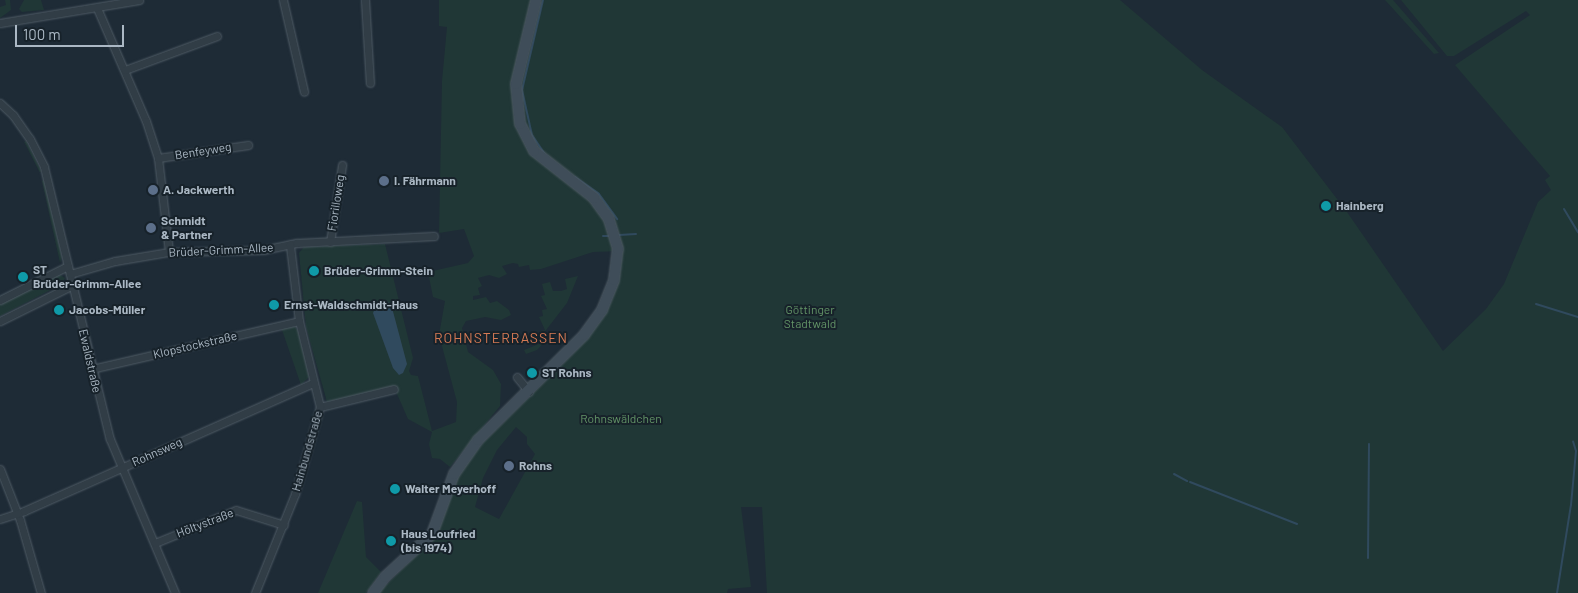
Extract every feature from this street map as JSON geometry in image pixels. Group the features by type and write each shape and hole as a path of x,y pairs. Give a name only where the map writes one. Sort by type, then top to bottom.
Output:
{"street":[{"path":"0,23 139,0"},
{"path":"283,0 304,92"},
{"path":"365,0 370,83"},
{"path":"373,593 385,577 432,534 454,474 478,440 575,345 599,314 612,286 618,255 615,232 601,207 534,152 520,124 516,84 536,0"},
{"path":"97,8 125,70 158,158 169,252"},
{"path":"125,70 216,36"},
{"name":"Ewaldstraße","path":"0,103 13,115 30,139 44,167 73,285 91,369 110,439 175,593"},
{"name":"Benfeyweg","path":"158,158 248,145"},
{"name":"Fiorilloweg","path":"330,242 342,165"},
{"name":"Brüder-Grimm-Allee","path":"70,274 115,262 169,252 263,250 290,245 434,236"},
{"name":"Hainbundstraße","path":"255,593 284,525 305,466 320,407 299,322 290,245"},
{"path":"0,300 68,266"},
{"path":"0,321 73,285"},
{"name":"Klopstockstraße","path":"91,369 299,322"},
{"path":"518,377 528,392"},
{"name":"Rohnsweg","path":"0,519 17,514 313,383"},
{"path":"320,407 394,389"},
{"path":"0,468 17,514 41,593"},
{"name":"Höltystraße","path":"155,543 236,510 284,525"}],"green space":[{"path":"5,0 10,0 11,10 0,18 0,7 6,5"},
{"path":"24,0 41,0 44,10 22,12 19,9"},
{"name":"Göttinger Stadtwald","path":"439,0 1120,0 1202,70 1282,127 1347,212 1443,351 1486,309 1504,284 1538,202 1551,190 1545,180 1550,176 1455,65 1530,15 1526,11 1454,56 1447,56 1401,0 1578,0 1578,593 767,593 762,507 741,507 751,587 728,589 727,593 378,593 432,540 456,477 482,444 577,350 603,318 613,298 620,270 622,251 593,252 541,269 530,270 529,265 519,267 518,264 513,263 502,266 507,274 499,278 489,275 478,278 482,286 478,288 480,295 473,296 473,300 486,297 490,303 497,301 509,310 511,315 501,320 485,317 466,321 462,328 468,352 493,370 501,384 500,406 450,467 440,459 432,458 429,444 432,432 408,419 394,387 327,402 306,327 299,253 304,247 385,244 413,358 409,371 411,375 418,376 432,431 456,422 457,402 439,335 445,301 433,297 428,272 468,263 474,256 464,229 439,233 442,81 447,27 439,26","holes":["516,427 527,437 527,444 535,454 499,519 475,507 483,478 497,450"]},
{"path":"1385,0 1393,0 1439,53 1434,54"},
{"path":"26,141 41,171 40,172 24,142"},
{"path":"44,180 62,257 60,263 42,181"},
{"path":"59,274 65,278 62,284 0,316 0,303"},
{"path":"578,276 567,303 543,334 548,338 537,350 526,354 524,350 539,344 540,331 545,330 539,317 543,316 542,310 547,309 541,296 545,295 542,284 550,282 553,291 561,291 567,289 565,279"},
{"path":"293,325 298,330 309,377 301,385 281,327"},
{"path":"357,501 362,502 366,557 381,572 366,593 318,593"}],"water":[{"path":"386,301 391,304 407,364 403,373 399,375 393,368 373,313 376,306"}],"waterway":[{"path":"543,0 522,90 532,135 544,153"},
{"path":"575,177 599,194 617,219"},
{"path":"1564,209 1578,232"},
{"path":"619,235 636,234"},
{"path":"603,236 610,236"},
{"path":"1536,304 1578,317"},
{"path":"1557,593 1571,505 1576,451 1573,441"},
{"path":"1368,558 1369,444"},
{"path":"1174,474 1187,481"},
{"path":"1190,482 1297,524"}],"place":[{"name":"I. Fährmann","path":"384,181"},
{"name":"A. Jackwerth","path":"153,190"},
{"name":"Hainberg","path":"1326,206"},
{"name":"Schmidt & Partner","path":"151,228"},
{"name":"Brüder-Grimm-Stein","path":"314,271"},
{"name":"ST Brüder-Grimm-Allee","path":"23,277"},
{"name":"Ernst-Waldschmidt-Haus","path":"274,305"},
{"name":"Jacobs-Müller","path":"59,310"},
{"name":"ST Rohns","path":"532,373"},
{"name":"Rohns","path":"509,466"},
{"name":"Walter Meyerhoff","path":"395,489"},
{"name":"Haus Loufried (bis 1974)","path":"391,541"}],"district":[{"name":"ROHNSTERRASSEN","path":"501,338"}],"park label":[{"name":"Rohnswäldchen","path":"621,419"}]}
